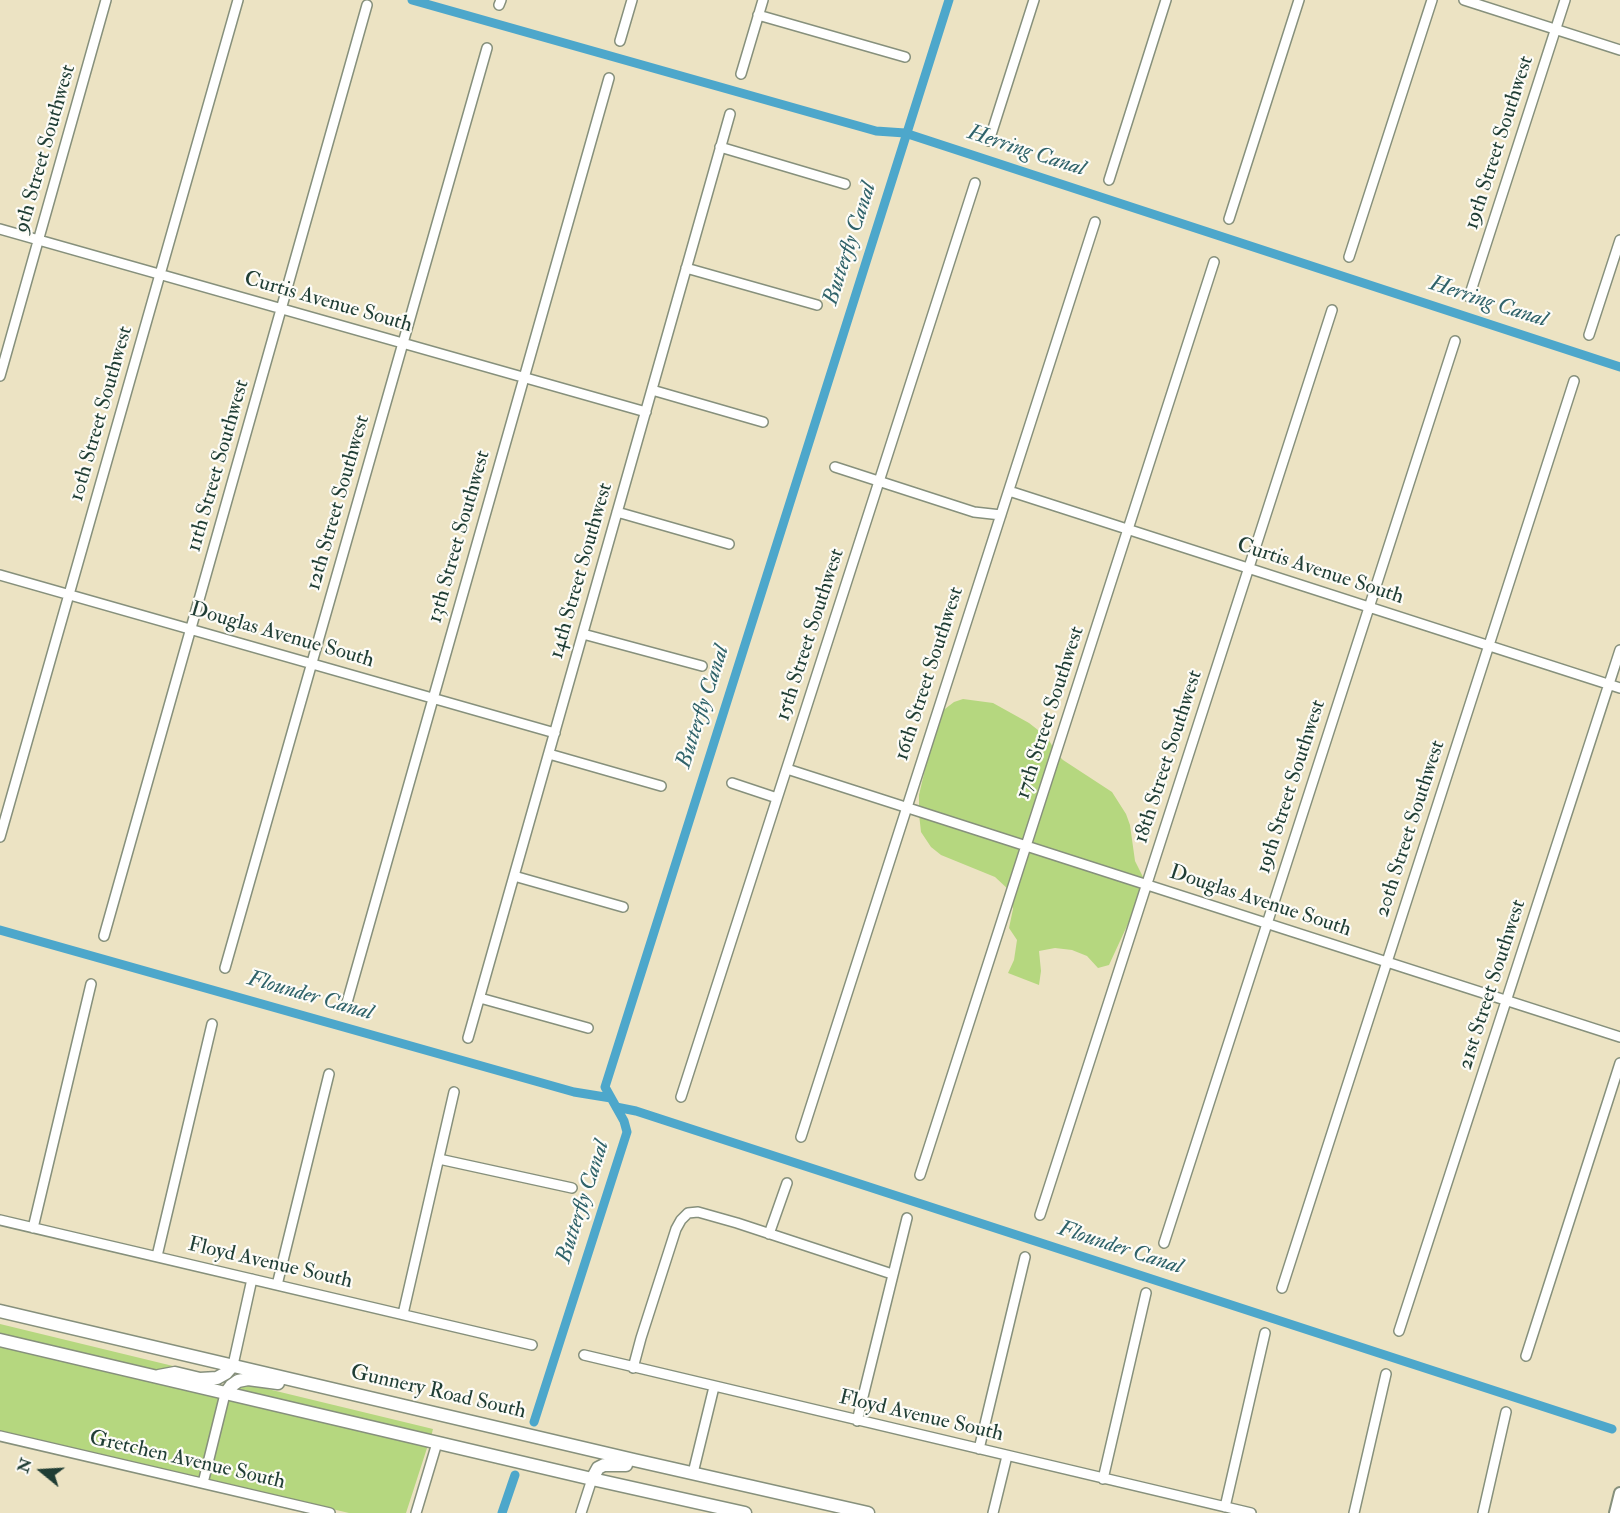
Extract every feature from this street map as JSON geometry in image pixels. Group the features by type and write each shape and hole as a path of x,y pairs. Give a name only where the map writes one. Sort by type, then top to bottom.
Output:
{"main road":[{"name":"Gunnery Road South","path":"0,1311 868,1513"},
{"path":"0,1340 745,1513"},
{"path":"156,1377 175,1373 200,1379 217,1378 233,1365"},
{"path":"225,1394 231,1386 248,1379 286,1384 296,1379"},
{"path":"592,1479 598,1468 623,1464 716,1487 738,1483"}],"street":[{"name":"9th Street Southwest","path":"0,376 106,0"},
{"name":"10th Street Southwest","path":"0,837 238,0"},
{"path":"620,41 632,0"},
{"path":"741,74 762,0"},
{"path":"989,141 1034,0"},
{"path":"1108,180 1166,0"},
{"path":"1229,219 1299,0"},
{"path":"1349,257 1432,0"},
{"path":"1464,0 1620,50"},
{"name":"19th Street Southwest","path":"1469,297 1565,0"},
{"name":"11th Street Southwest","path":"104,936 367,5"},
{"path":"758,15 905,57"},
{"name":"12th Street Southwest","path":"225,968 487,48"},
{"name":"13th Street Southwest","path":"346,1006 609,78"},
{"name":"14th Street Southwest","path":"468,1038 730,114"},
{"path":"720,147 845,184"},
{"name":"15th Street Southwest","path":"681,1097 975,183"},
{"name":"16th Street Southwest","path":"801,1137 1095,222"},
{"name":"Curtis Avenue South","path":"0,229 646,412"},
{"path":"1589,335 1620,240"},
{"name":"17th Street Southwest","path":"920,1175 1214,262"},
{"path":"686,268 817,305"},
{"name":"18th Street Southwest","path":"1040,1215 1332,310"},
{"name":"19th Street Southwest","path":"1164,1243 1455,341"},
{"name":"20th Street Southwest","path":"1282,1288 1575,381"},
{"path":"652,390 763,422"},
{"path":"835,467 974,512 1001,515"},
{"name":"Curtis Avenue South","path":"1009,491 1620,688"},
{"path":"617,512 729,544"},
{"name":"Douglas Avenue South","path":"0,575 555,732"},
{"path":"583,634 702,666"},
{"name":"21st Street Southwest","path":"1400,1331 1620,650"},
{"path":"549,754 661,786"},
{"name":"Douglas Avenue South","path":"787,769 1620,1037"},
{"path":"732,783 777,798"},
{"path":"514,876 623,907"},
{"path":"33,1228 91,984"},
{"path":"480,998 588,1028"},
{"path":"157,1256 212,1024"},
{"path":"1526,1356 1620,1063"},
{"path":"277,1285 329,1074"},
{"path":"403,1314 454,1092"},
{"path":"439,1159 572,1188"},
{"path":"769,1234 787,1183"},
{"path":"633,1368 676,1229 688,1214 698,1212 892,1274"},
{"path":"857,1421 907,1218"},
{"name":"Floyd Avenue South","path":"0,1220 532,1345"},
{"path":"979,1449 1025,1257"},
{"path":"233,1365 252,1279"},
{"path":"1103,1479 1146,1293"},
{"path":"1225,1507 1265,1333"},
{"name":"Floyd Avenue South","path":"584,1355 1251,1513"},
{"path":"1354,1513 1386,1374"},
{"path":"693,1473 714,1387"},
{"path":"203,1484 225,1394"},
{"path":"1483,1513 1506,1412"},
{"name":"Gretchen Avenue South","path":"0,1436 330,1513"},
{"path":"416,1513 437,1443"},
{"path":"993,1513 1007,1456"},
{"path":"581,1513 592,1479"},
{"path":"1615,1513 1620,1492"}],"green space":[{"path":"963,699 993,703 1029,723 1047,737 1063,760 1112,792 1126,814 1130,825 1135,861 1143,877 1132,915 1109,965 1098,968 1087,956 1072,950 1055,948 1039,951 1041,971 1039,985 1008,973 1014,960 1017,940 1009,928 1013,909 1009,890 995,877 941,855 931,847 921,832 919,795 941,712 954,702"},
{"path":"0,1324 206,1374 155,1373 0,1336"},
{"path":"0,1345 153,1381 155,1384 157,1382 428,1445 406,1513 349,1513 0,1431"},
{"path":"247,1384 433,1429 431,1437 234,1389"}],"waterway":[{"name":"Herring Canal","path":"412,0 876,131 905,133 1620,367"},
{"name":"Butterfly Canal","path":"534,1422 627,1132 624,1121 605,1087 949,0"},
{"name":"Flounder Canal","path":"0,930 574,1092 611,1098"},
{"name":"Flounder Canal","path":"616,1107 636,1111 1612,1429"},
{"name":"Butterfly Canal","path":"502,1513 515,1475"}]}
